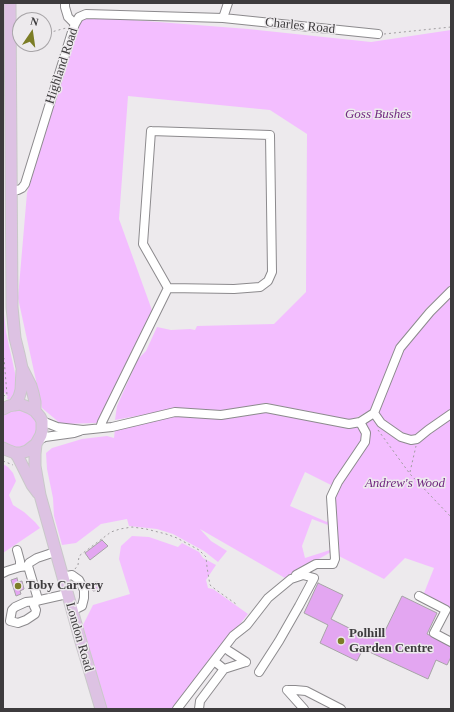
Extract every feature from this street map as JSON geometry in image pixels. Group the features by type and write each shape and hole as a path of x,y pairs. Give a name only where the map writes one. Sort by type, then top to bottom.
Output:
{"main road":[{"path":"10,3 12,307 15,338 22,368 33,393 35,411"},
{"path":"7,405 19,397 21,390 22,368"},
{"path":"7,405 20,404 26,406 35,411 42,421"},
{"name":"London Road","path":"42,421 42,430 35,454 35,466 40,495 55,552 67,576 67,594 100,709"},
{"path":"7,450 21,453 27,451 38,442"},
{"name":"London Road","path":"7,450 18,457 32,485 40,495"}],"street":[{"path":"66,3 65,7 68,17 74,25"},
{"path":"223,18 228,3"},
{"name":"Highland Road","path":"11,191 18,190 25,184 74,25 79,17 86,14 223,18"},
{"name":"Charles Road","path":"223,18 378,34"},
{"path":"151,131 270,135 272,272 268,281 260,287 234,289 168,288 143,244 151,131"},
{"path":"100,428 168,288"},
{"path":"38,442 45,438 74,433 82,430 112,427 175,412 222,416 266,408 349,424 360,422 374,413 400,348 430,312 451,291"},
{"path":"374,413 381,423 401,437 411,440 417,439 450,416"},
{"path":"42,421 56,426 82,430"},
{"path":"177,709 233,636 247,625 268,598 300,572 316,564 333,564 335,559 331,498 338,482 365,442 366,433 360,422"},
{"path":"17,550 20,561 24,566 37,596 36,601 67,594"},
{"path":"3,573 24,566 37,558 55,552"},
{"path":"259,672 279,641 314,578 303,575 291,579"},
{"path":"67,576 79,580 84,590 82,606 72,611"},
{"path":"419,596 446,610 434,633 451,642"},
{"path":"199,709 200,701 224,669 246,662 229,651"},
{"path":"214,661 224,669"},
{"path":"304,709 287,690 306,691 341,709"}],"path":[{"path":"52,32 74,25"},
{"path":"378,34 451,27"},
{"path":"3,396 7,395 4,358"},
{"path":"378,429 410,474 451,516"},
{"path":"410,474 417,439"},
{"path":"67,576 78,565 79,556 111,532 132,527 146,529 166,534 199,550 206,556 210,585 236,604"}],"green space":[{"name":"Goss Bushes","path":"81,16 248,29 371,42 451,30 451,285 426,309 397,345 372,410 351,420 266,403 222,411 174,409 115,420 117,406 138,359 146,351 157,327 171,330 195,330 197,326 274,324 306,292 307,134 270,110 128,96 119,219 153,313 97,423 61,424 42,408 18,298 27,193"},
{"name":"Andrew's Wood","path":"451,296 451,612 422,598 434,568 405,558 384,579 331,552 285,578 200,529 211,541 227,551 218,562 204,551 173,534 157,529 129,526 127,519 101,524 76,543 62,545 54,516 53,498 47,469 46,453 52,448 82,439 107,436 114,438 115,429 175,416 222,419 265,411 349,426 373,418 404,349 429,318","holes":["305,472 333,486 329,518 327,522 290,506","312,519 328,525 330,550 305,558 302,546"]},
{"path":"3,310 6,332 17,382 17,388 12,399 9,400 6,398 8,397 3,391"},
{"path":"13,409 26,410 36,419 38,433 30,444 18,448 6,444 3,441 3,415"},
{"path":"3,464 13,473 16,481 9,495 13,505 24,512 40,528 3,553"},
{"path":"132,536 149,537 178,547 182,543 199,552 203,558 216,565 206,580 208,588 213,589 248,614 172,709 105,708 83,625 93,605 130,594 119,559 121,546"}],"building":[{"path":"102,540 108,546 90,560 85,553"},
{"name":"Toby Carvery","path":"17,578 18,582 22,581 24,589 20,591 21,594 16,596 11,580"},
{"path":"97,582 99,590 93,591 90,583"},
{"path":"318,583 343,595 331,619 369,638 372,630 383,635 402,596 437,613 427,634 451,646 451,657 447,665 436,660 428,679 363,649 357,661 320,643 328,625 304,613"}],"place":[{"name":"Toby Carvery","path":"18,586"},
{"name":"Polhill Garden Centre","path":"341,641"}]}
